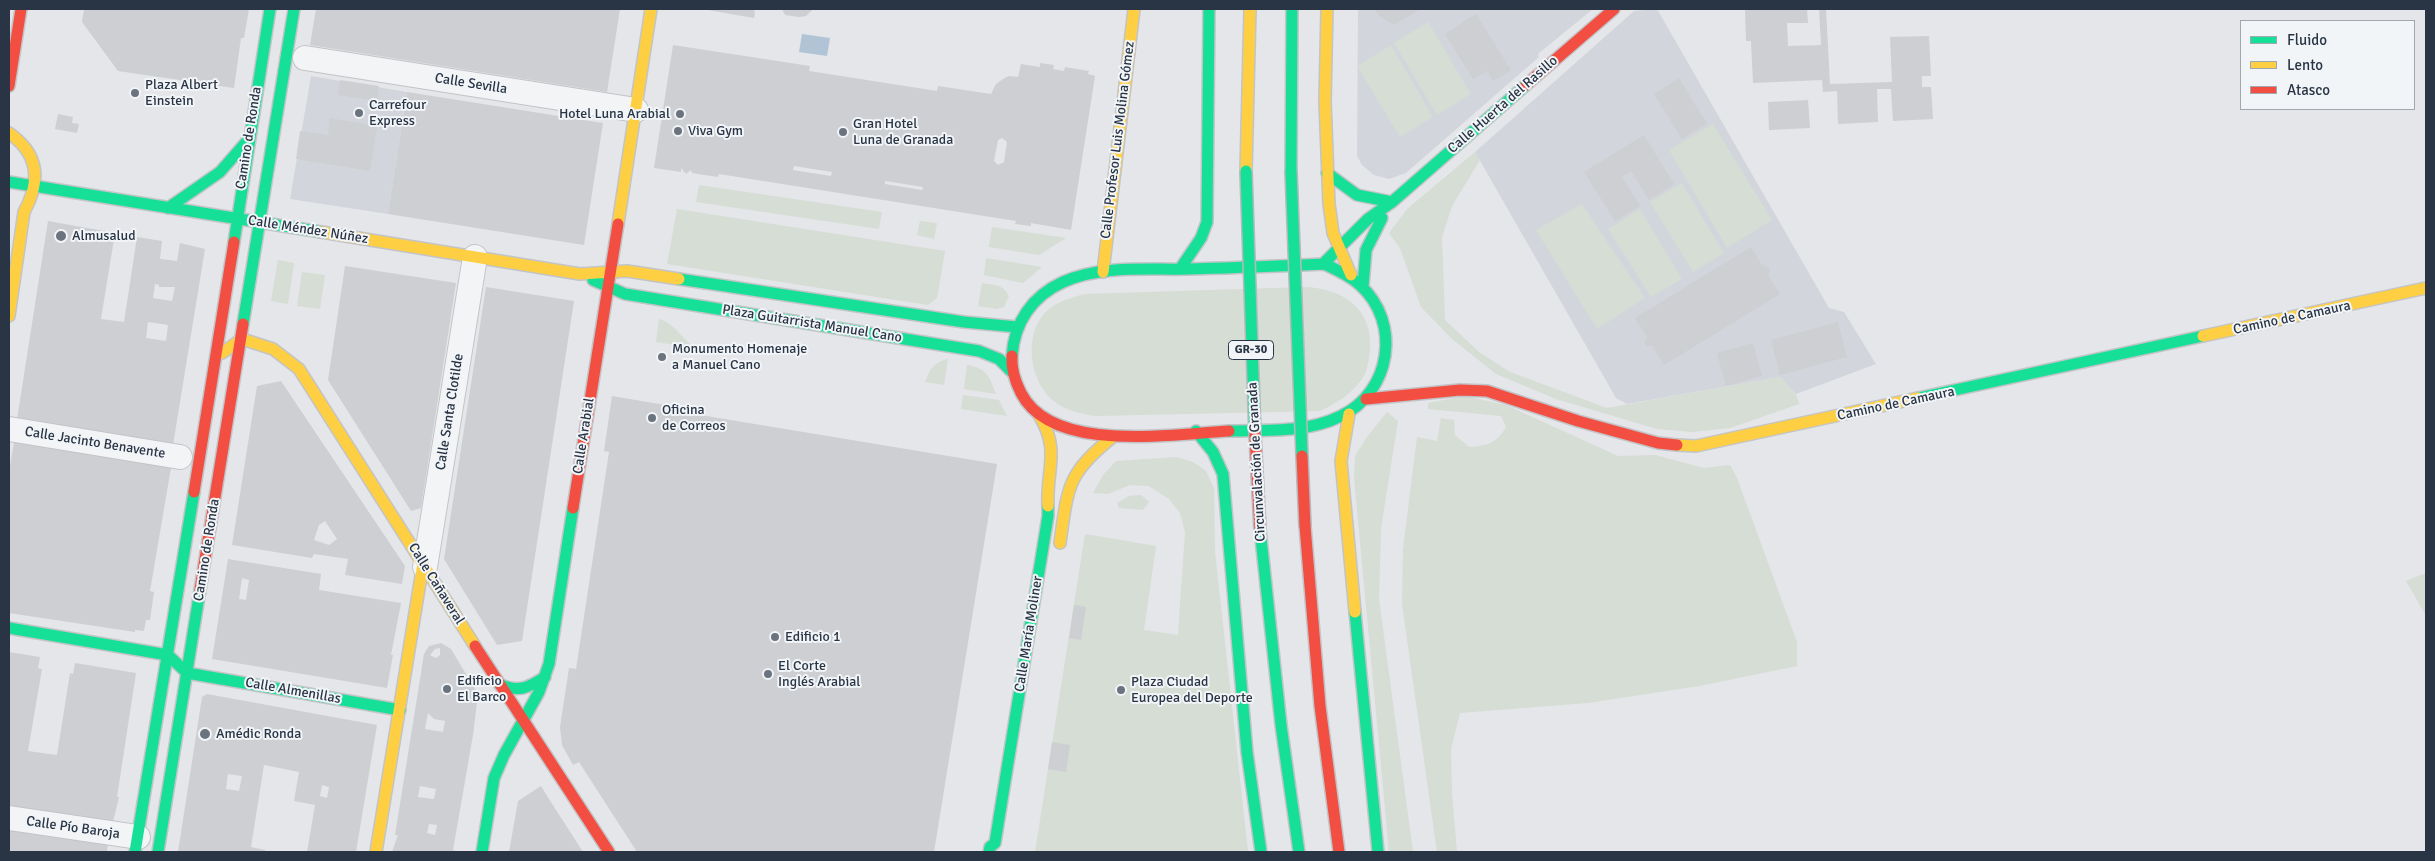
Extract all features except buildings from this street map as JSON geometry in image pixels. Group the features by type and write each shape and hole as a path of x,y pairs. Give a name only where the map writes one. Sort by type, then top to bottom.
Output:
{"main road":[{"path":"9,86 21,9"},
{"name":"Camino de Ronda","path":"137,845 270,9"},
{"name":"Camino de Ronda","path":"158,852 261,223 294,9"},
{"name":"Calle Arabial","path":"482,852 496,775 523,722 537,700 545,677 601,334 651,9"},
{"path":"1180,269 1201,238 1207,222 1209,9"},
{"name":"Circunvalación de Granada","path":"1250,9 1246,171 1252,405 1260,528 1281,725 1299,852"},
{"path":"1292,9 1291,171 1305,526 1320,706 1339,852"},
{"path":"1327,9 1325,102 1327,173 1333,233 1351,275"},
{"name":"Calle Huerta del Rasillo","path":"1324,264 1368,219 1392,202 1614,9"},
{"name":"Calle Profesor Luis Molina Gómez","path":"1103,272 1134,12"},
{"path":"9,118 10,133 25,146 30,154 35,167 36,186 24,212 9,316"},
{"path":"168,208 220,172 249,139"},
{"path":"1327,173 1350,193 1368,199 1392,202"},
{"name":"Calle Méndez Núñez","path":"9,182 580,274 610,272"},
{"name":"Calle Huerta del Rasillo","path":"1363,286 1362,262 1366,244 1392,202"},
{"path":"9,223 24,212"},
{"path":"1324,264 1351,275 1363,286 1380,310 1386,329 1386,357 1379,380 1366,399 1349,414 1312,428 1196,431 1114,436 1073,432 1039,415 1018,390 1011,371 1012,345 1017,327 1027,311 1042,295 1063,283 1103,272 1324,264"},
{"name":"Plaza Guitarrista Manuel Cano","path":"610,272 627,271 955,320 1017,327"},
{"name":"Calle Méndez Núñez","path":"580,274 608,286"},
{"name":"Plaza Guitarrista Manuel Cano","path":"608,286 635,295 974,350 994,356 1011,371"},
{"name":"Camino de Camaura","path":"1366,399 1460,390 1487,390 1578,421 1658,443 1696,446 2426,288"},
{"path":"623,307 635,295"},
{"path":"601,334 614,321"},
{"path":"216,356 242,339"},
{"name":"Calle Cañaveral","path":"242,339 270,348 299,369 523,722 542,747 609,852"},
{"path":"1349,414 1342,445 1341,461 1378,852"},
{"name":"Calle María Moliner","path":"990,852 990,847 995,843 1048,516 1046,498 1052,470 1053,450 1047,429 1039,415"},
{"path":"1196,431 1213,452 1223,474 1248,752 1261,852"},
{"path":"1058,554 1068,494 1075,475 1083,462 1114,436"},
{"name":"Calle Santa Clotilde","path":"376,852 400,710 426,602 424,565"},
{"path":"426,602 446,608 456,616"},
{"path":"9,628 168,655 187,673"},
{"name":"Calle Almenillas","path":"187,673 400,710"},
{"path":"500,684 514,690 526,690 545,677"}],"street":[{"name":"Calle Sevilla","path":"306,58 636,110"},
{"name":"Calle Santa Clotilde","path":"424,565 475,257"},
{"name":"Calle Jacinto Benavente","path":"9,429 180,458"},
{"name":"Calle Pío Baroja","path":"9,818 137,845"}],"shaded area":[{"path":"1358,9 1593,9 1538,54 1539,57 1406,173 1389,179 1374,175 1362,165 1357,156"},
{"path":"1657,9 1829,308 1844,312 1876,364 1796,394 1780,377 1627,404 1616,398 1475,152 1634,11"},
{"path":"1428,22 1471,94 1437,115 1394,43"},
{"path":"1391,45 1433,117 1400,137 1357,66"},
{"path":"311,76 407,92 388,214 290,199"},
{"path":"1713,124 1772,220 1727,248 1669,150"},
{"path":"1475,152 1480,160 1452,206 1442,237 1445,320 1479,352 1510,372 1607,408 1780,377 1796,394 1799,404 1730,428 1692,432 1657,429 1556,399 1496,374 1452,339 1421,307 1400,248 1389,233 1407,209"},
{"path":"1682,183 1724,253 1693,272 1650,202"},
{"path":"699,185 882,212 879,229 696,202"},
{"path":"1582,204 1645,298 1597,329 1536,230"},
{"path":"677,209 945,251 937,298 928,305 667,264"},
{"path":"1640,209 1682,279 1651,297 1608,229"},
{"path":"920,221 937,223 934,239 917,235"},
{"path":"992,227 1066,238 1039,255 989,247"},
{"path":"986,258 1042,267 1023,283 984,275"},
{"path":"278,260 294,263 288,304 271,301"},
{"path":"302,272 325,275 320,309 297,306"},
{"path":"982,283 998,286 1007,292 1009,296 1004,307 996,309 978,306"},
{"path":"1305,287 1332,292 1353,304 1361,312 1370,335 1370,350 1364,376 1355,388 1344,397 1320,411 1095,416 1059,405 1040,385 1036,374 1032,350 1036,328 1041,318 1060,302 1084,294"},
{"path":"659,319 674,328 696,348 656,342"},
{"path":"948,359 944,385 925,382 933,367 939,362"},
{"path":"967,365 984,371 987,374 996,394 964,389"},
{"path":"963,395 999,400 1007,416 961,409"},
{"path":"1465,396 1506,405 1618,456 1655,455 1704,468 1730,465 1737,478 1797,642 1797,666 1699,686 1588,703 1460,713 1451,749 1452,794 1457,852 1437,852 1402,604 1403,549 1417,437 1437,441 1441,418 1454,420 1455,435 1469,447 1481,446 1495,441 1506,427 1501,416 1428,409 1428,403"},
{"path":"1387,412 1398,421 1381,528 1379,599 1413,852 1389,852 1354,478 1355,456"},
{"name":"Plaza Ciudad Europea del Deporte","path":"1176,457 1193,462 1206,471 1214,488 1215,551 1248,852 1035,852 1085,534 1156,546 1144,630 1178,635 1185,532 1180,513 1169,499 1149,486 1130,485 1108,494 1093,493 1103,475 1116,461"},
{"path":"1141,495 1149,502 1143,510 1119,508 1117,503 1129,496"},
{"path":"2426,573 2426,616 2406,581"}],"water":[{"path":"802,34 830,38 827,56 799,52"}],"traffic: fast":[{"path":"234,242 270,9"},
{"path":"243,324 294,9"},
{"path":"1180,269 1201,238 1207,222 1209,9"},
{"path":"1291,171 1292,9"},
{"path":"1324,263 1368,219 1392,202 1526,85"},
{"path":"168,208 220,172 248,140"},
{"path":"1246,171 1255,435"},
{"path":"1291,171 1302,456"},
{"path":"1327,173 1357,195 1392,202"},
{"path":"9,182 321,232"},
{"path":"1363,286 1366,250 1382,218"},
{"path":"1229,431 1286,430 1314,425 1341,416 1358,405 1371,391 1380,374 1385,356 1386,337 1382,318 1373,301 1360,285 1324,264"},
{"path":"1012,356 1016,332 1034,303 1052,288 1077,277 1092,273 1124,270 1324,264"},
{"path":"679,279 964,322 1017,327"},
{"path":"593,280 625,294 979,351 999,359 1011,371"},
{"path":"1918,398 2203,336"},
{"path":"1196,431 1213,452 1223,474 1247,752 1261,852"},
{"path":"135,852 194,492"},
{"path":"989,852 990,847 995,843 1048,516 1048,506"},
{"path":"482,852 494,778 504,755 539,692 549,664 573,508"},
{"path":"1260,529 1281,725 1299,852"},
{"path":"158,852 200,590"},
{"path":"1355,612 1378,852"},
{"path":"9,628 168,655 187,673 400,710"},
{"path":"499,684 517,689 533,684 545,677"}],"traffic: slow":[{"path":"618,224 651,9"},
{"path":"1103,272 1134,9"},
{"path":"1246,171 1250,9"},
{"path":"1327,9 1325,101 1329,204 1333,233 1351,275"},
{"path":"9,133 26,150 31,159 35,179 33,190 24,212 9,316"},
{"path":"321,232 580,274 627,271 679,279"},
{"path":"2203,336 2426,288"},
{"path":"222,353 242,339 273,349 299,369 475,646"},
{"path":"1677,445 1696,446 1918,398"},
{"path":"1349,414 1341,461 1355,612"},
{"path":"1039,415 1046,428 1051,450 1048,506"},
{"path":"1060,543 1065,507 1072,482 1087,460 1114,436"},
{"path":"376,852 423,564"}],"traffic: jam":[{"path":"9,86 21,9"},
{"path":"1526,85 1614,9"},
{"path":"573,508 618,224"},
{"path":"194,492 234,242"},
{"path":"200,590 243,324"},
{"path":"1012,356 1014,375 1021,393 1036,412 1059,425 1085,433 1115,436 1177,435 1229,431"},
{"path":"1366,399 1460,390 1487,391 1578,421 1658,443 1677,445"},
{"path":"1255,435 1260,529"},
{"path":"1302,456 1305,526"},
{"path":"1305,526 1320,706 1339,852"},
{"path":"475,646 609,852"}],"place":[{"name":"Plaza Albert Einstein","path":"135,93"},
{"name":"Carrefour Express","path":"359,113"},
{"name":"Hotel Luna Arabial","path":"680,114"},
{"name":"Viva Gym","path":"678,131"},
{"name":"Gran Hotel Luna de Granada","path":"843,132"},
{"name":"Almusalud","path":"61,236"},
{"name":"Monumento Homenaje a Manuel Cano","path":"662,357"},
{"name":"Oficina de Correos","path":"652,418"},
{"name":"Edificio 1","path":"775,637"},
{"name":"El Corte Inglés Arabial","path":"768,674"},
{"name":"Edificio El Barco","path":"447,689"},
{"name":"Plaza Ciudad Europea del Deporte","path":"1121,690"},
{"name":"Amédic Ronda","path":"205,734"}]}
